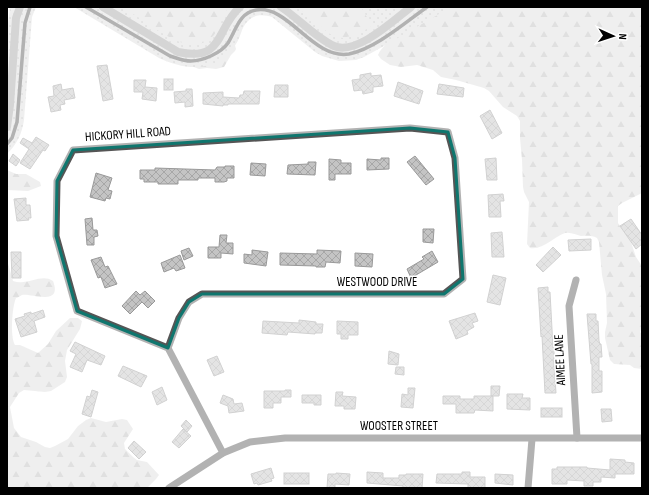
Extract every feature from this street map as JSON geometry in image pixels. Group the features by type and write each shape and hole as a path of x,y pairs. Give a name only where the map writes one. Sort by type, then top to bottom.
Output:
{"street":[{"name":"HICKORY HILL ROAD","path":"168,348 77,311 56,236 57,181 73,150 410,128 448,132"},
{"name":"WESTWOOD DRIVE","path":"168,348 179,318 189,302 202,294 444,294 463,279 455,158 448,132"},
{"name":"AIMEE LANE","path":"576,280 569,306 577,438"},
{"path":"168,348 223,453"},
{"name":"WOOSTER STREET","path":"168,488 223,453 250,442 285,438 642,438"},
{"path":"528,488 532,439"}],"lane":[{"path":"7,144 12,138 17,122 25,23 30,7"},
{"path":"86,7 170,56 192,61 222,50 228,43 241,18 254,10 261,9 272,12 287,20 330,52 349,54 364,49 392,33 427,7"}],"highlighted area":[{"path":"410,128 448,132 455,158 463,279 444,294 202,294 189,302 179,318 168,348 77,311 56,236 57,181 73,150"}],"green space":[{"path":"117,6 130,12 177,41 189,44 200,44 211,38 216,32 229,7 297,7 330,34 342,38 356,35 372,26 361,7 444,7 446,10 364,57 356,60 339,61 322,56 315,52 272,17 259,15 253,17 247,22 243,27 236,44 229,53 220,60 211,65 190,67 159,58 74,7"},
{"path":"10,7 36,7 32,17 24,120 20,134 14,146 7,154 7,32"},
{"path":"108,7 238,7 233,38 236,49 224,67 216,69 199,69 186,64"},
{"path":"285,7 395,7 380,27 341,44"},
{"path":"446,7 642,7 642,193 618,206 618,223 631,242 636,257 642,266 642,325 640,332 642,335 642,369 634,368 630,365 614,364 610,360 605,338 607,323 606,294 602,275 599,242 597,238 565,233 540,247 530,248 527,244 529,202 523,187 520,121 517,116 503,107 489,91 484,88 441,77 433,70 417,65 401,67 390,65 378,55 390,41 409,28"},
{"path":"7,170 16,174 26,174 40,182 41,186 28,191 7,190"},
{"path":"7,260 13,281 24,282 44,278 53,281 55,289 54,294 50,296 44,297 22,295 16,298 13,308 12,322 12,336 15,345 20,345 38,353 48,344 56,331 70,318 78,318 82,321 80,329 67,350 65,361 67,377 65,382 51,391 45,392 24,390 19,393 10,407 14,428 21,437 50,448 68,439 78,426 91,418 106,422 122,419 127,420 133,429 124,443 125,449 137,460 147,462 159,475 147,488 7,487"}],"building":[{"path":"107,65 113,99 103,101 97,66"},
{"path":"371,73 371,76 381,75 383,86 373,87 373,92 363,94 362,90 354,91 352,80 360,79 360,75"},
{"path":"164,79 173,79 173,90 164,90"},
{"path":"134,80 146,80 145,87 157,88 156,101 142,99 143,92 134,92"},
{"path":"398,82 423,91 419,104 394,96"},
{"path":"61,84 62,90 73,88 75,98 64,100 65,104 60,105 61,110 51,112 48,97 54,96 53,86"},
{"path":"439,84 464,88 463,97 437,94"},
{"path":"275,85 288,85 288,97 274,97"},
{"path":"186,89 192,89 193,106 185,107 185,102 175,103 174,92 186,91"},
{"path":"244,91 260,91 259,104 228,104 223,106 203,104 203,93 223,92 223,97 239,98 240,95 243,95"},
{"path":"490,110 502,133 492,139 480,116"},
{"path":"36,137 49,145 45,151 43,150 30,169 20,163 29,149 20,143 23,138 32,143"},
{"path":"13,154 20,160 16,166 9,161"},
{"path":"415,156 434,179 426,185 407,162"},
{"path":"381,158 389,158 389,169 367,170 367,159 381,160"},
{"path":"496,158 497,180 487,180 485,159"},
{"path":"329,159 341,160 341,163 351,163 351,174 335,174 335,180 329,180"},
{"path":"308,162 316,162 315,175 287,174 288,165 308,164"},
{"path":"251,163 266,164 265,176 250,175"},
{"path":"234,166 234,178 227,178 227,181 224,182 215,182 215,178 198,178 198,180 178,180 178,184 158,184 158,182 144,182 144,179 140,179 140,170 155,170 155,168 215,170 217,167"},
{"path":"96,173 112,178 108,190 112,191 110,199 106,198 105,201 90,197"},
{"path":"503,194 504,201 500,201 501,217 489,217 488,195"},
{"path":"26,198 26,205 30,205 31,218 28,218 29,220 17,221 14,199"},
{"path":"92,218 93,230 97,230 98,236 94,237 94,245 87,245 85,219"},
{"path":"631,219 642,235 642,244 636,249 620,226"},
{"path":"423,229 434,229 433,243 423,242"},
{"path":"502,232 504,257 492,257 491,233"},
{"path":"220,235 227,235 226,243 233,243 233,254 221,253 221,258 208,258 208,247 219,247"},
{"path":"591,239 591,250 569,251 568,240"},
{"path":"553,247 561,255 543,272 536,265"},
{"path":"189,248 193,256 184,260 181,251"},
{"path":"252,250 268,252 266,266 244,263 244,254 252,255"},
{"path":"317,250 341,251 340,263 326,262 325,267 280,265 280,253 317,254"},
{"path":"432,251 438,262 411,278 407,269 424,259 422,257"},
{"path":"11,252 21,252 21,278 12,278"},
{"path":"355,253 373,254 372,267 355,266"},
{"path":"180,255 185,268 176,271 174,268 164,272 161,263"},
{"path":"101,257 105,267 108,266 117,284 105,288 101,277 98,278 91,260"},
{"path":"493,275 506,278 500,305 487,302"},
{"path":"548,287 548,292 550,292 556,393 545,393 538,288"},
{"path":"136,291 140,295 145,291 155,301 148,308 142,302 130,314 122,306"},
{"path":"43,310 45,317 34,321 37,332 21,337 15,319 25,316 24,314 31,312 31,314"},
{"path":"475,313 478,321 472,323 474,327 467,331 468,334 456,339 449,321"},
{"path":"587,314 596,314 596,321 598,321 599,341 601,344 602,357 599,357 599,371 602,371 602,392 592,393 592,364"},
{"path":"299,320 323,324 322,333 315,334 288,332 287,335 262,333 263,321 299,323"},
{"path":"337,321 358,322 358,335 348,335 348,339 341,339 341,334 337,334"},
{"path":"75,342 105,356 101,365 87,360 82,372 70,367 76,354 70,351"},
{"path":"389,351 399,354 398,365 388,364"},
{"path":"217,356 224,372 214,376 207,360"},
{"path":"123,366 147,376 141,387 118,376"},
{"path":"396,367 404,367 404,375 395,374"},
{"path":"491,386 500,386 499,396 491,396"},
{"path":"162,387 167,400 157,405 152,392"},
{"path":"408,388 415,388 413,408 401,407 402,394 408,395"},
{"path":"92,390 98,392 91,417 82,414 87,396 90,397"},
{"path":"291,390 291,397 281,397 281,403 273,403 273,408 264,408 264,391"},
{"path":"336,392 343,392 342,396 356,397 355,409 344,409 344,406 335,406"},
{"path":"507,394 523,394 522,398 530,398 530,410 507,409"},
{"path":"223,395 233,399 234,404 242,403 244,411 229,413 228,406 220,403"},
{"path":"302,395 321,395 321,405 314,405 314,403 302,403"},
{"path":"443,396 460,396 460,399 474,399 474,396 493,396 493,411 475,410 474,413 456,413 456,404 443,404"},
{"path":"541,408 562,408 562,417 541,417"},
{"path":"601,409 611,409 612,421 602,422"},
{"path":"186,420 192,426 187,432 181,426"},
{"path":"183,429 191,436 179,448 172,442"},
{"path":"134,441 146,452 139,459 128,448"},
{"path":"610,459 625,460 625,462 634,463 634,474 615,474 615,478 601,477 601,482 593,482 593,486 584,486 584,481 567,480 567,484 552,484 552,469 557,469 557,467 587,467 610,470"},
{"path":"271,468 274,478 271,479 272,481 258,485 257,483 254,484 251,474"},
{"path":"367,472 383,473 383,478 399,478 399,475 406,474 423,474 422,488 403,488 403,486 367,483"},
{"path":"462,472 470,472 470,477 485,477 485,488 468,488 468,484 436,483 437,474 462,474"},
{"path":"284,473 309,473 309,484 284,484"},
{"path":"328,474 350,474 349,485 335,484 335,488 327,488"},
{"path":"495,474 513,475 513,485 495,483"}],"waterway":[{"path":"7,127 16,18 20,7"},
{"path":"103,7 178,52 193,54 204,52 212,48 232,16 240,7"},
{"path":"281,7 327,42 334,46 343,48 353,46 374,35 411,7"}]}
